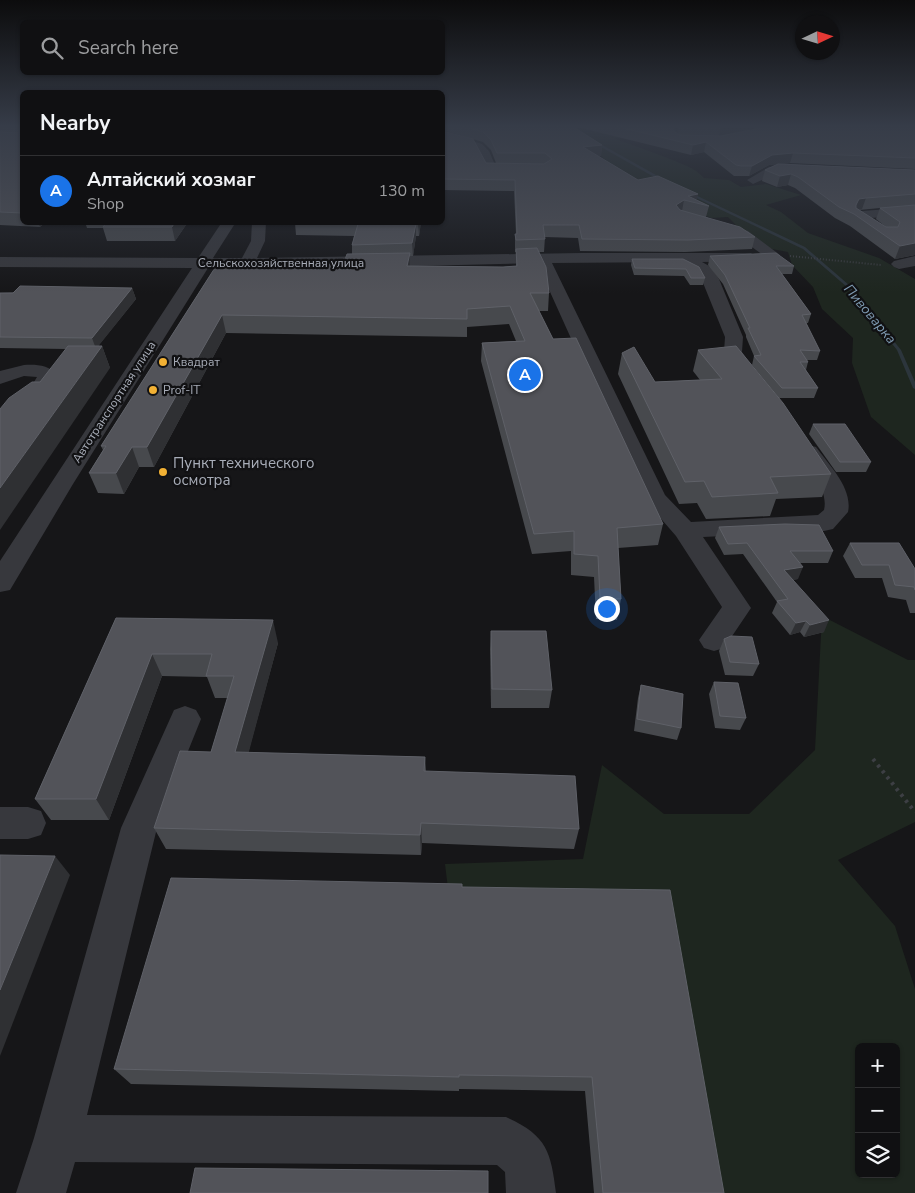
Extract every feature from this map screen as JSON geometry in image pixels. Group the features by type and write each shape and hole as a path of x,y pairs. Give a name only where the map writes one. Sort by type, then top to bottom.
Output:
{"street":[{"path":"887,235 860,218 862,215 915,211"},
{"name":"Автотранспортная улица","path":"0,583 227,225"},
{"path":"248,263 258,241 260,225"},
{"name":"Сельскохозяйственная улица","path":"0,262 369,264 543,259 685,259 772,254 743,234 718,227"},
{"path":"543,259 655,498 685,530 737,608 714,640"},
{"path":"685,259 705,270 711,279 734,337 733,352 744,371 761,392"},
{"path":"899,264 915,261"},
{"path":"0,378 18,371 30,370 42,372 47,376 45,384 37,396 16,412 0,420"},
{"path":"685,530 824,523 836,512 838,501 830,484 796,436"},
{"path":"40,1193 58,1138 139,828 185,719"},
{"path":"58,1138 506,1141 528,1161 531,1193"}],"path":[{"path":"808,257 867,265"},
{"path":"873,759 915,812"}],"shaded area":[{"path":"631,182 732,182 741,187 766,184 801,195 766,205 781,212 808,233 879,258 915,279 915,455 871,417 852,363 853,338 822,309 813,287 792,265 788,252 772,249 739,237 740,229 728,217 711,218"},
{"path":"822,616 908,660 915,660 915,822 838,860 895,926 915,989 915,1193 722,1193 449,897 445,864 583,859 602,765 664,814 749,814 815,750"}],"building":[{"path":"0,182 20,182 20,213 0,212"},
{"path":"515,182 671,182 698,194 688,196 709,206 684,200 676,205 680,210 740,227 755,237 688,240 582,239 579,225 543,225 545,239 516,240 515,234 517,234"},
{"path":"804,182 915,182 915,194 859,199 856,208 886,227 898,227 900,222 880,208 915,205 915,243 900,246 854,214 839,207"},
{"path":"105,225 173,225 172,227 103,227"},
{"path":"358,225 416,225 412,243 352,245"},
{"path":"537,248 546,267 549,293 530,293 553,339 576,338 663,524 617,528 621,599 600,598 598,556 574,554 574,531 534,534 482,343 525,341 510,306 467,309 467,319 222,315 147,447 132,447 116,473 89,473 106,446 101,446 218,263 343,265 347,254 410,253 407,266 503,267 517,266 516,249"},
{"path":"776,253 794,266 776,266 811,314 802,315 820,351 800,350 808,362 800,362 818,388 782,388 754,356 761,355 748,328 750,328 725,275 710,256"},
{"path":"632,259 683,259 699,267 705,278 691,278 686,269 635,268"},
{"path":"20,286 132,288 92,338 0,337 0,293 13,293"},
{"path":"68,346 102,346 0,488 0,409 9,398 32,382 40,382"},
{"path":"736,346 783,403 831,474 770,477 778,493 712,497 704,481 685,482 622,353 634,347 655,382 722,379 698,350"},
{"path":"813,424 845,424 871,462 840,462"},
{"path":"785,524 819,525 833,551 790,551 803,567 784,570 829,620 810,625 806,621 796,623 777,601 788,599 747,543 728,544 719,527"},
{"path":"850,543 899,543 915,569 915,590 914,587 895,585 889,565 862,565"},
{"path":"116,618 273,620 235,752 425,757 424,771 575,776 579,829 421,823 420,835 154,828 180,751 211,752 234,676 206,676 212,654 152,654 96,799 35,799"},
{"path":"491,631 546,631 552,690 492,689"},
{"path":"731,636 752,637 759,664 730,662 724,639"},
{"path":"714,682 738,683 746,718 720,716"},
{"path":"641,685 683,694 681,728 637,719"},
{"path":"0,855 55,856 0,990"},
{"path":"171,878 462,884 462,887 670,890 724,1193 603,1193 592,1077 459,1075 459,1077 114,1069"},
{"path":"195,1168 488,1171 488,1193 190,1193"}],"waterway":[{"name":"Пивоварка","path":"689,193 804,248 848,286 899,350 915,388"}],"place":[{"name":"Квадрат","path":"163,362"},
{"name":"Алтайский хозмаг","path":"525,375"},
{"name":"Prof-IT","path":"153,390"},
{"name":"Пункт технического осмотра","path":"163,472"}]}
